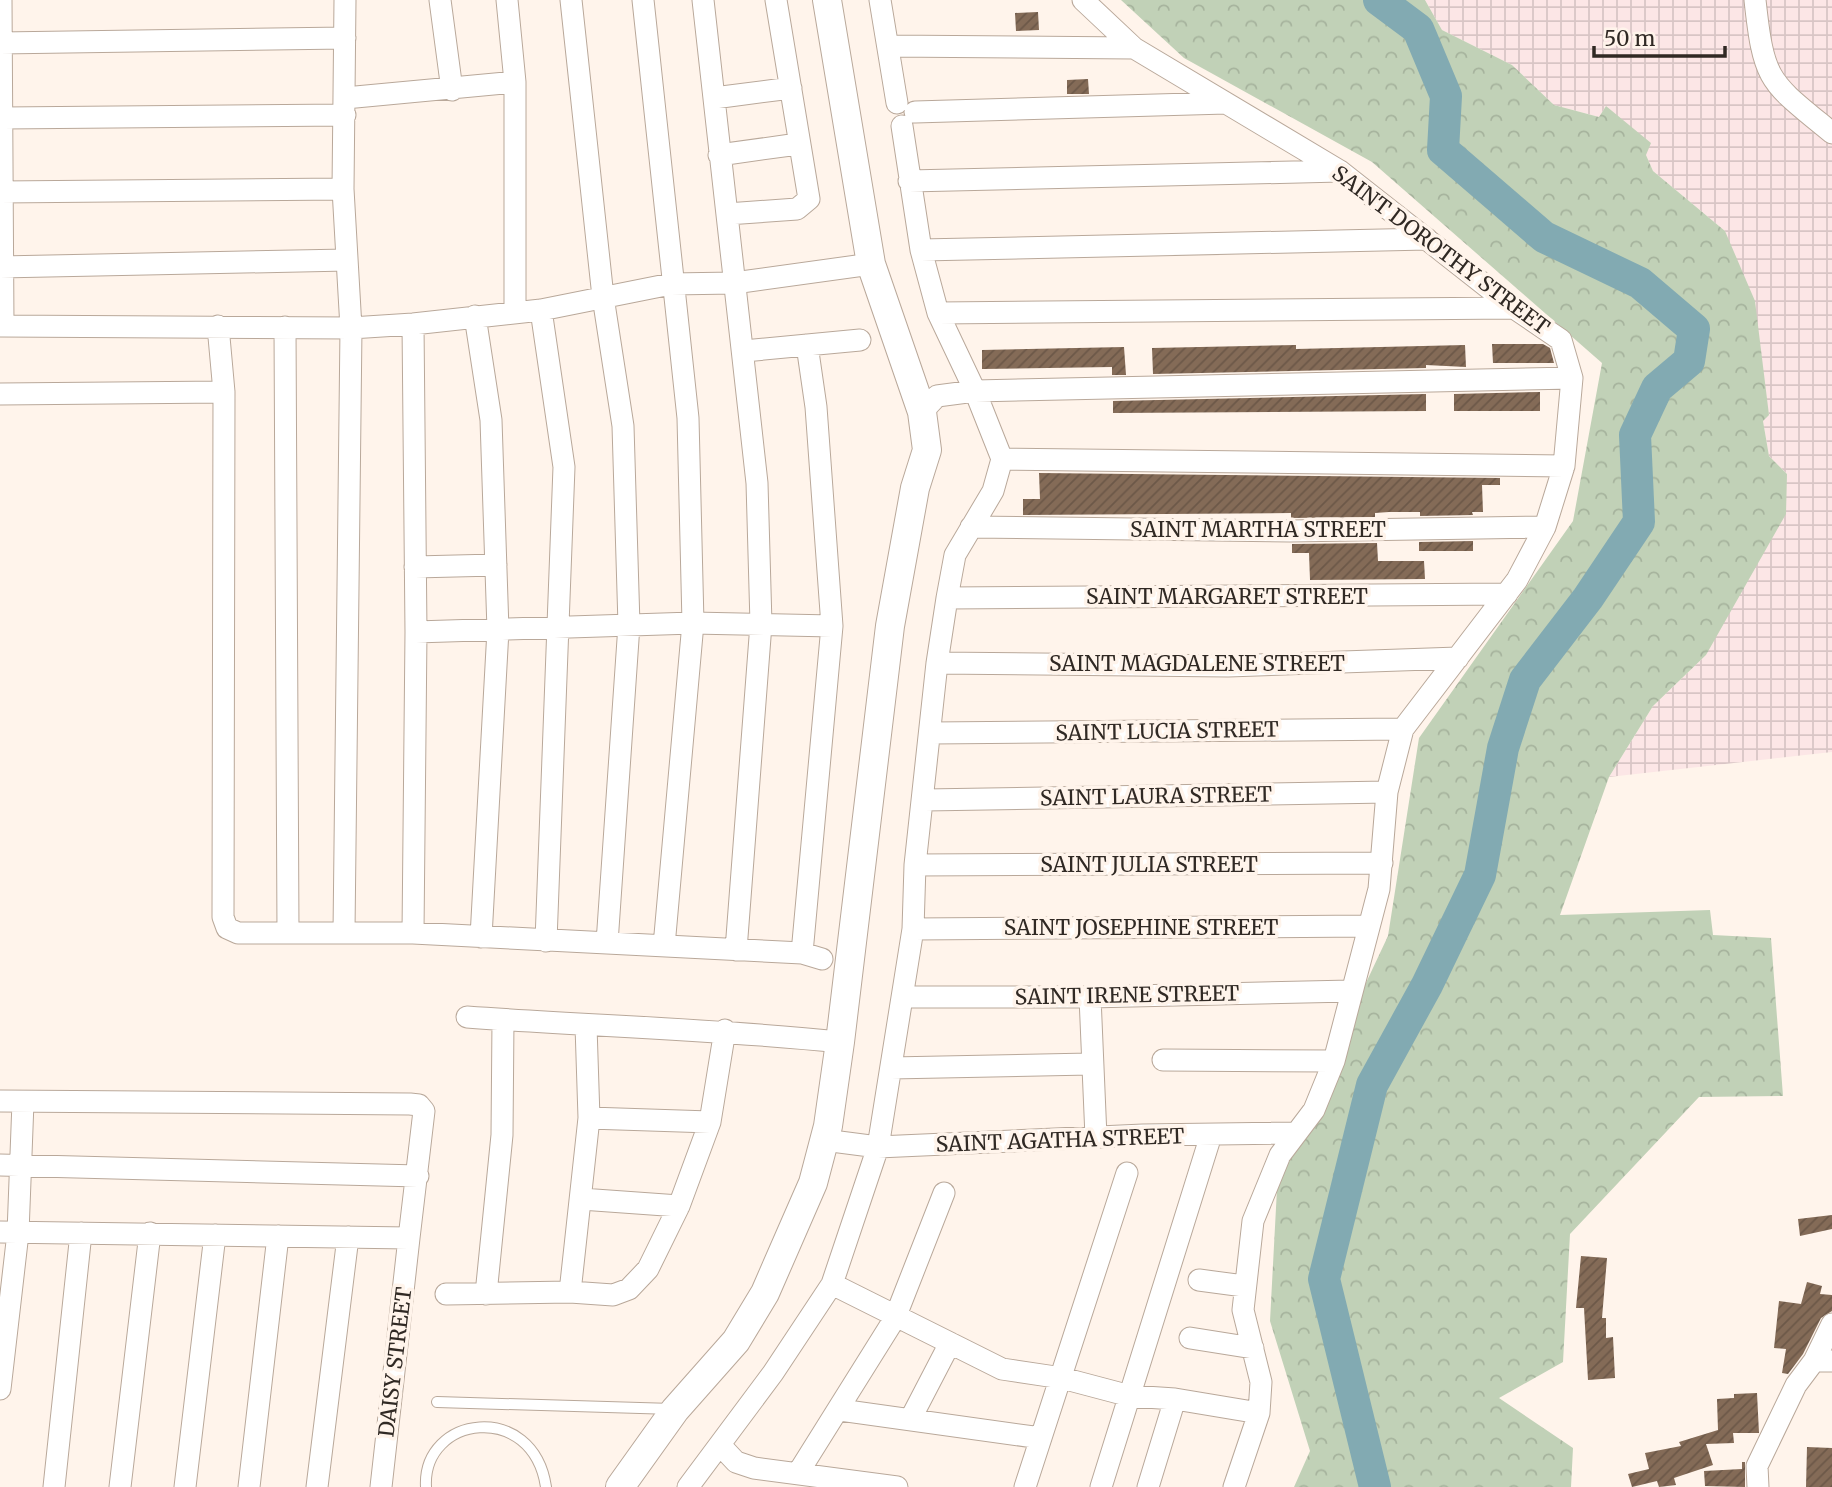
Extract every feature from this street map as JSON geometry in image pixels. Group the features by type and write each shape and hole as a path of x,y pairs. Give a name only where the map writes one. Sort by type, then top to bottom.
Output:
{"street":[{"path":"1,0 2,326 351,328 413,324 541,310 671,284 734,283 872,264"},
{"path":"344,932 351,328 343,189 345,0"},
{"path":"440,0 452,90"},
{"path":"507,0 515,82 515,313"},
{"path":"571,0 603,297 623,426 629,625 607,943"},
{"path":"643,0 671,284 688,418 693,623 664,946"},
{"path":"703,0 757,483 761,624 736,950"},
{"path":"727,214 797,209 807,204 808,194 776,0"},
{"path":"621,1487 676,1409 736,1341 765,1293 813,1183 824,1140 840,1041 890,626 915,488 927,450 922,412 872,264 827,0"},
{"path":"688,1487 721,1446 832,1284 878,1147 913,929 915,865 925,800 936,663 947,598 955,555 993,491 1002,459 975,391 938,313 921,250 909,181 905,114 880,0"},
{"name":"SAINT DOROTHY STREET","path":"1083,0 1134,48 1340,171 1514,308 1561,340 1572,379 1564,466 1545,527 1507,594 1403,729 1387,792 1382,863 1370,926 1334,1061 1314,1110 1280,1155 1253,1221 1243,1310 1261,1382 1259,1413 1234,1487"},
{"path":"1755,0 1763,58 1773,81 1832,133"},
{"path":"1,43 345,38"},
{"path":"889,46 1134,48"},
{"path":"3,118 345,107 515,82"},
{"path":"714,98 791,88"},
{"path":"905,114 1226,103"},
{"path":"719,155 798,144"},
{"path":"909,181 1340,171"},
{"path":"2,192 343,189"},
{"path":"921,250 1427,239"},
{"path":"2,267 347,260"},
{"path":"938,313 1514,308"},
{"path":"541,310 564,467 560,628 546,941"},
{"path":"475,316 491,420 498,630 481,937"},
{"path":"413,324 416,632 413,933"},
{"path":"218,327 224,392 223,917 227,928 233,932 413,933 812,956 832,625 816,407 807,345"},
{"path":"285,327 288,933"},
{"path":"744,351 860,340"},
{"path":"922,412 937,396 975,391 1572,379"},
{"path":"0,394 224,392"},
{"path":"1002,459 1564,466"},
{"name":"SAINT MARTHA STREET","path":"971,527 1290,531 1545,527"},
{"path":"415,567 496,565"},
{"name":"SAINT MARGARET STREET","path":"947,598 1507,594"},
{"path":"416,632 693,623 832,625"},
{"name":"SAINT MAGDALENE STREET","path":"936,663 1228,666 1458,658"},
{"name":"SAINT LUCIA STREET","path":"931,733 1403,729"},
{"name":"SAINT LAURA STREET","path":"925,800 1387,792"},
{"name":"SAINT JULIA STREET","path":"915,865 1382,863"},
{"name":"SAINT JOSEPHINE STREET","path":"913,929 1370,926"},
{"name":"SAINT IRENE STREET","path":"903,997 1090,997 1351,991"},
{"path":"1090,997 1090,1063 1096,1137"},
{"path":"467,1017 586,1026 724,1030 840,1041"},
{"path":"486,1294 502,1135 503,1020"},
{"path":"570,1292 589,1118 586,1026"},
{"path":"446,1294 570,1292 613,1295 629,1289 648,1269 679,1206 710,1122 724,1030"},
{"path":"1163,1059 1334,1061"},
{"path":"891,1068 1090,1063"},
{"path":"0,1101 23,1102 10,1165 0,1389"},
{"name":"DAISY STREET","path":"23,1102 419,1105 424,1111 418,1176 381,1487"},
{"path":"589,1118 710,1122"},
{"name":"SAINT AGATHA STREET","path":"824,1140 878,1147 1096,1137 1296,1133"},
{"path":"1101,1487 1211,1135"},
{"path":"10,1165 418,1176"},
{"path":"1025,1487 1127,1173"},
{"path":"798,1474 895,1318 944,1193"},
{"path":"581,1199 679,1206"},
{"path":"9,1232 409,1238"},
{"path":"54,1487 81,1233"},
{"path":"120,1487 150,1233"},
{"path":"185,1487 215,1235"},
{"path":"249,1487 278,1236"},
{"path":"317,1487 348,1237"},
{"path":"1199,1280 1244,1286"},
{"path":"832,1284 895,1318 1002,1369 1062,1378 1130,1396 1175,1399 1259,1413"},
{"path":"1758,1487 1757,1466 1796,1385 1823,1361 1832,1324"},
{"path":"1190,1338 1253,1348"},
{"path":"911,1418 950,1343"},
{"path":"1148,1487 1175,1399"},
{"path":"840,1410 1041,1438"},
{"path":"721,1446 736,1462 754,1468 897,1487"}],"lane":[{"path":"437,1402 676,1409"},
{"path":"426,1487 431,1460 445,1441 466,1429 489,1426 512,1432 531,1446 543,1466 546,1487"}],"shaded area":[{"path":"1425,0 1832,0 1832,752 1609,777 1653,706 1706,655 1787,474 1769,456 1763,421 1769,414 1725,231 1653,171 1646,155 1606,106 1599,117 1554,105 1512,65 1442,30"}],"green space":[{"path":"1121,0 1425,0 1442,30 1512,65 1554,105 1599,117 1606,106 1651,143 1646,155 1653,171 1725,231 1755,301 1769,415 1763,421 1769,456 1787,474 1786,514 1706,655 1653,706 1609,777 1560,915 1710,910 1713,935 1771,938 1783,1096 1699,1097 1570,1234 1563,1362 1499,1398 1573,1448 1571,1487 1294,1487 1310,1451 1270,1321 1278,1170 1388,936 1419,738 1573,521 1602,363 1372,162 1184,58"}],"building":[{"path":"1038,12 1039,30 1016,31 1015,13"},
{"path":"1088,79 1089,94 1067,94 1067,80"},
{"path":"1492,344 1543,344 1550,348 1554,363 1493,363"},
{"path":"1296,345 1296,349 1465,345 1466,367 1426,365 1426,368 1153,374 1152,348"},
{"path":"1124,347 1126,375 1112,375 1112,367 982,369 982,350"},
{"path":"1540,392 1540,411 1454,411 1454,394"},
{"path":"1426,394 1426,411 1113,413 1113,401"},
{"path":"1039,473 1500,478 1500,485 1482,485 1483,512 1472,512 1473,515 1420,516 1420,512 1389,512 1375,513 1375,517 1291,518 1291,513 1023,515 1023,499 1040,499"},
{"path":"1473,541 1473,551 1419,551 1419,542"},
{"path":"1377,543 1378,561 1424,561 1425,579 1310,580 1309,553 1292,553 1292,544"},
{"path":"1832,1215 1832,1229 1800,1236 1798,1219"},
{"path":"1581,1256 1607,1258 1602,1318 1606,1318 1606,1338 1613,1337 1615,1378 1588,1380 1584,1308 1576,1308"},
{"path":"1807,1282 1822,1286 1820,1294 1832,1295 1832,1311 1821,1318 1803,1354 1788,1374 1782,1373 1786,1349 1774,1348 1779,1301 1801,1304"},
{"path":"1757,1393 1759,1433 1733,1433 1734,1443 1706,1444 1713,1465 1674,1478 1676,1485 1659,1487 1657,1481 1632,1487 1628,1474 1649,1469 1645,1453 1681,1446 1679,1442 1718,1430 1717,1399 1734,1398 1734,1394"},
{"path":"1807,1447 1832,1448 1832,1487 1806,1487"},
{"path":"1742,1462 1745,1462 1745,1487 1705,1486 1704,1471 1742,1469"}],"waterway":[{"path":"1375,1487 1324,1279 1372,1085 1427,985 1480,875 1503,748 1525,680 1588,598 1639,522 1635,435 1657,388 1689,361 1694,329 1640,283 1544,237 1443,150 1446,96 1418,29 1379,0"}]}
